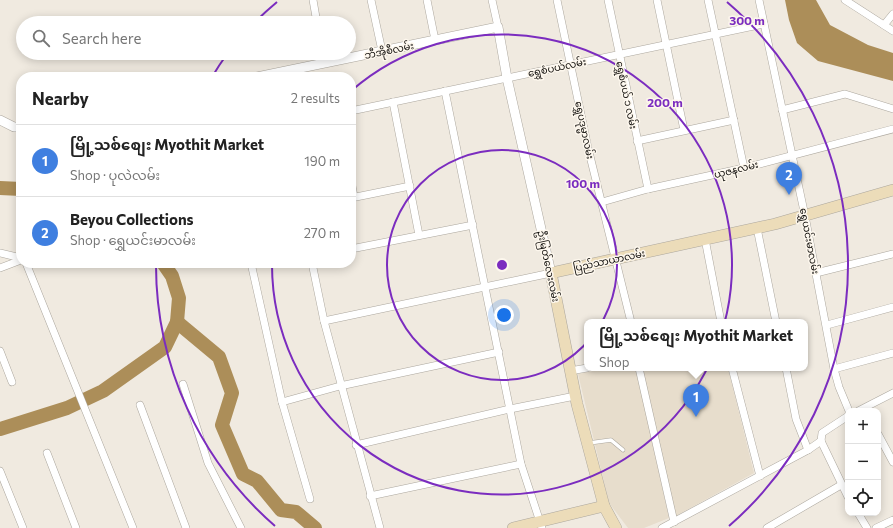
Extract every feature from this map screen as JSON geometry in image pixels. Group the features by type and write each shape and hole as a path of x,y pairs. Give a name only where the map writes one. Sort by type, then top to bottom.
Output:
{"main road":[{"name":"ပြည်သာယာလမ်း","path":"551,273 757,228 805,216 893,190"},
{"name":"ဦးမြတ်လေးလမ်း","path":"551,273 575,396 604,506 616,528"},
{"path":"513,528 541,525 604,506"}],"street":[{"path":"313,0 316,16"},
{"path":"371,0 382,51"},
{"path":"427,0 435,40"},
{"name":"ဦးမြတ်လေးလမ်း","path":"492,0 507,78 551,273"},
{"name":"ရွှေပဒုမ္မာလမ်း","path":"557,0 602,202 630,319"},
{"name":"ရွှေစံပယ် ၁ လမ်း","path":"608,0 648,189"},
{"path":"657,0 684,130"},
{"path":"708,0 744,168"},
{"name":"ရွှေယင်းမာလမ်း","path":"759,0 805,216 827,325 834,369 848,408"},
{"path":"845,0 893,31"},
{"path":"884,25 893,14"},
{"name":"ရွှေစံပယ်လမ်း","path":"356,111 618,53 764,24"},
{"name":"ဘီအိုစီလမ်း","path":"356,56 498,27"},
{"name":"ဘီအိုစီလမ်း","path":"281,72 339,60"},
{"path":"445,91 486,286 521,464 541,525"},
{"path":"782,110 845,94 893,109"},
{"path":"393,102 419,235"},
{"path":"0,120 16,127"},
{"path":"638,141 734,120"},
{"name":"ယုဇနလမ်း","path":"602,202 648,189 744,168 792,154 893,129"},
{"path":"356,197 410,186"},
{"path":"356,249 473,225"},
{"path":"757,228 775,319"},
{"path":"705,239 720,319"},
{"path":"0,253 16,258"},
{"path":"816,273 893,254"},
{"path":"0,268 16,261"},
{"path":"28,268 133,528"},
{"path":"252,268 282,402 310,499"},
{"path":"313,268 340,386 380,528"},
{"name":"ပြည်သာယာလမ်း","path":"324,321 551,273"},
{"path":"827,325 893,307"},
{"path":"0,351 12,382"},
{"path":"282,402 340,386 499,352"},
{"path":"834,369 893,353"},
{"path":"570,371 584,369"},
{"path":"640,371 674,522"},
{"path":"733,371 760,476"},
{"path":"787,371 796,419 808,450"},
{"path":"183,384 208,463 241,528"},
{"path":"867,408 893,393"},
{"path":"356,445 510,409 575,396"},
{"path":"140,405 186,528"},
{"path":"845,418 822,433 821,441 845,492"},
{"path":"881,440 893,462"},
{"path":"662,528 808,450 821,441"},
{"path":"47,453 76,528"},
{"path":"370,496 521,464"},
{"path":"0,471 23,528"},
{"path":"767,528 841,485"},
{"path":"860,516 867,528"},
{"path":"876,528 893,520"}],"lane":[{"path":"588,444 611,440 623,450"}],"shaded area":[{"path":"785,0 816,0 830,25 868,45 893,53 893,81 818,61 797,43 789,20"},
{"path":"592,371 637,371 669,518 644,528 628,528 609,503 578,374"},
{"path":"642,371 729,371 754,473 674,517"}],"waterway":[{"path":"0,188 16,189"},
{"path":"0,429 67,408 103,391 165,347 177,322 179,298 172,276 166,268"},
{"path":"177,322 219,357 232,393 222,425 243,474 257,481 281,510 296,512 315,528"}],"place":[{"name":"Beyou Collections","path":"789,195"},
{"name":"မြို့သစ်စျေး Myothit Market","path":"696,417"}]}
